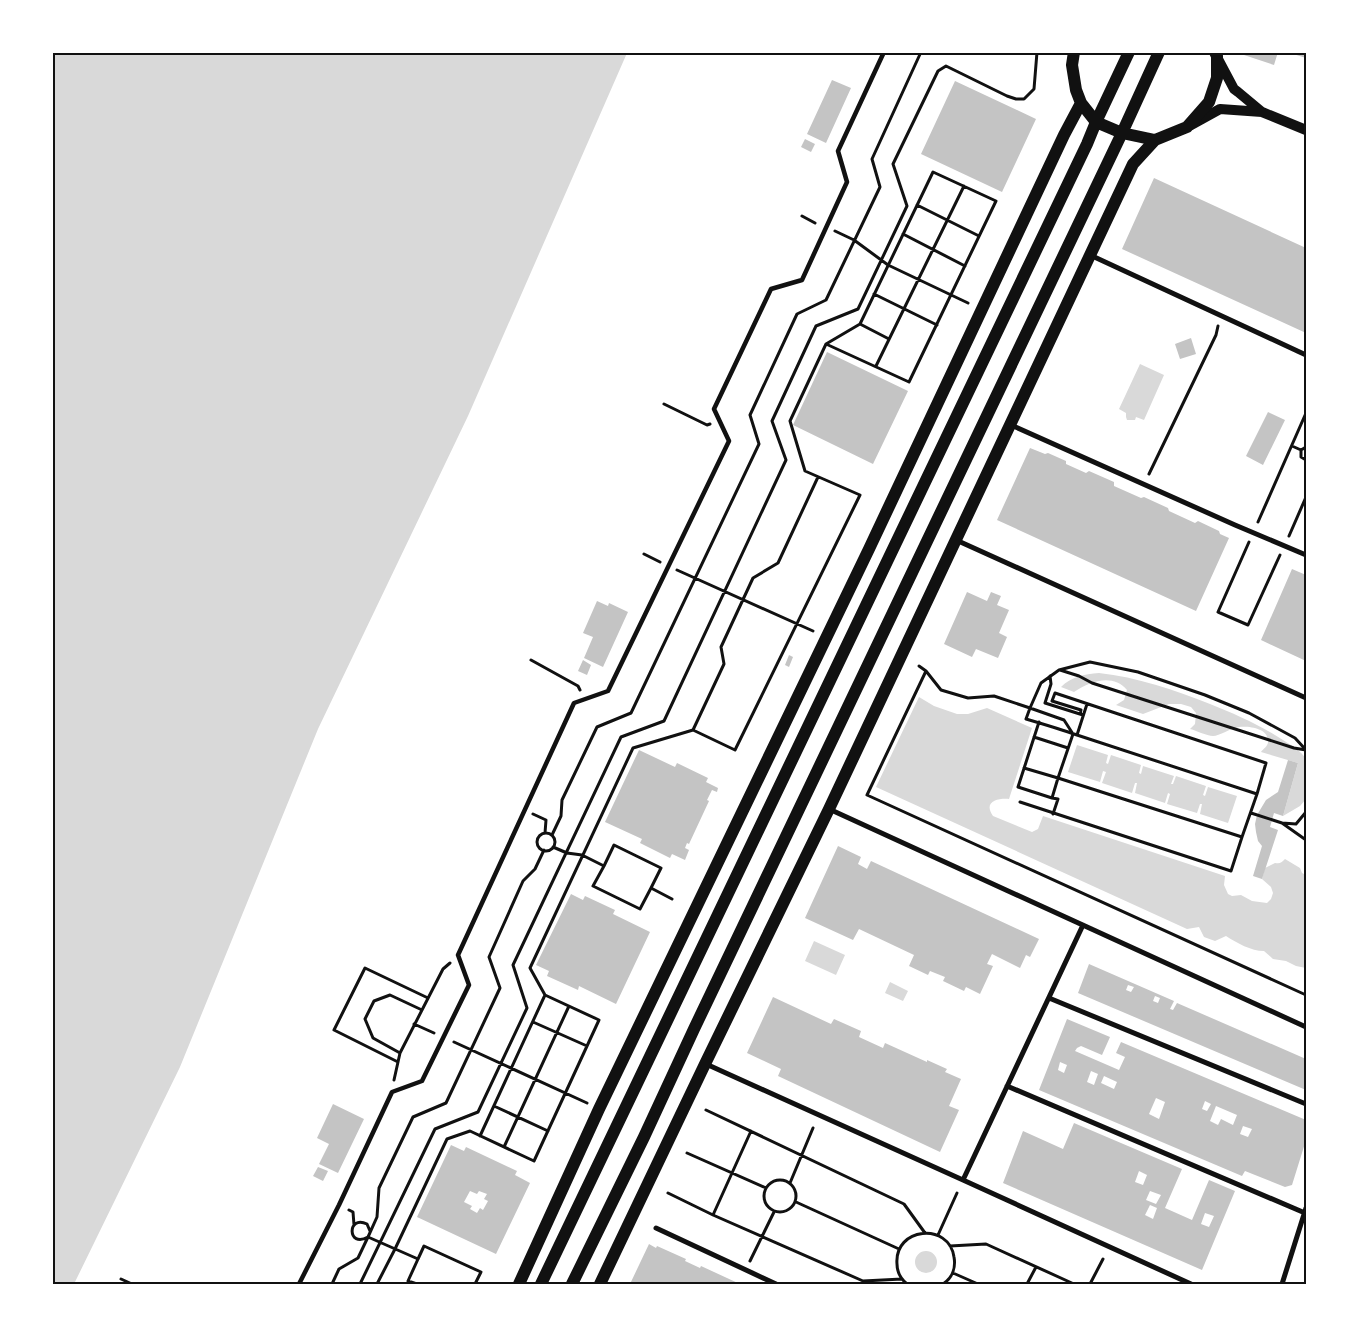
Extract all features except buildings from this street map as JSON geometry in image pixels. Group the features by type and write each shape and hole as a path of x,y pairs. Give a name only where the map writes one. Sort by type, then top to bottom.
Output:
{"main road":[{"path":"1074,52 1072,65 1076,90 1081,103 1096,122 1122,133 1155,140"},
{"path":"541,1284 1070,180 1129,52"},
{"path":"572,1284 644,1137 1159,52"},
{"path":"1216,54 1234,89 1262,112 1306,130"},
{"path":"1188,127 1209,102 1217,78 1216,54"},
{"path":"519,1284 600,1108 827,638 1064,135 1081,103"},
{"path":"600,1284 829,809 1132,164 1155,140 1188,127 1220,109 1262,112"}],"street":[{"path":"299,1284 339,1205 392,1092 422,1081 444,1038 469,985 458,955 574,703 608,691 729,441 714,409 771,289 802,280 847,182 838,151 884,52"},
{"path":"1090,255 1306,355"},
{"path":"1010,424 1306,555"},
{"path":"956,540 1306,698"},
{"path":"829,809 1306,1027"},
{"path":"963,1180 1083,925"},
{"path":"1049,998 1306,1104"},
{"path":"705,1064 1190,1284"},
{"path":"1007,1086 1306,1210 1282,1284"},
{"path":"656,1228 776,1284"}],"path":[{"path":"552,835 561,816 562,800 597,727 631,713 696,578 759,444 750,415 798,314 826,300 880,187 872,159 921,52"},
{"path":"360,1284 435,1129 478,1112 527,1008 513,965 622,738 664,721 786,460 772,420 816,326 858,309 907,206 893,164 938,71 946,66 1007,96 1024,99 1034,89 1037,52"},
{"path":"377,1284 446,1139 470,1131 534,1161 599,1020 545,995 530,968 633,748 693,730 736,750 860,495 805,470 790,421 826,344 860,324 933,172 996,201 909,382 826,344"},
{"path":"876,366 964,186"},
{"path":"916,206 979,237"},
{"path":"802,216 854,240 888,265 952,294"},
{"path":"903,234 965,266"},
{"path":"874,294 936,325"},
{"path":"1145,484 1216,335 1220,316"},
{"path":"860,324 889,339"},
{"path":"664,404 707,425 719,419"},
{"path":"1306,413 1218,612 1248,625 1306,497"},
{"path":"1292,446 1301,450"},
{"path":"1301,450 1306,447"},
{"path":"1301,450 1301,457 1306,460"},
{"path":"693,730 724,664 721,647 753,578 778,563 818,476"},
{"path":"644,554 827,638"},
{"path":"531,660 578,686 583,700"},
{"path":"1257,794 1026,719 1041,683 1059,670 1090,662 1138,672 1249,713 1295,738 1306,750"},
{"path":"919,666 926,671 941,690 968,698 994,696 1064,720 1075,734"},
{"path":"1059,670 1079,676 1092,683 1294,748 1306,750"},
{"path":"926,671 867,795 1306,995"},
{"path":"1050,676 1051,684 1045,703 1082,714"},
{"path":"1020,802 1231,871 1266,763 1055,693 1052,701 1081,710 1082,714"},
{"path":"1052,798 1068,748 1087,704"},
{"path":"1039,722 1018,787 1058,799 1053,814"},
{"path":"1034,738 1068,748"},
{"path":"1024,768 1242,837"},
{"path":"524,810 546,820 545,833"},
{"path":"1251,813 1282,823 1296,824 1306,812"},
{"path":"1282,823 1306,840"},
{"path":"545,833 552,835 555,842 553,847 549,850 544,850 538,846 539,836 545,833"},
{"path":"614,845 661,868 651,888 640,910 593,886 614,845"},
{"path":"553,847 567,853 582,855 604,866"},
{"path":"332,1284 339,1269 358,1258 377,1217 379,1188 413,1117 446,1104 500,988 488,957 523,881 535,869 544,850"},
{"path":"651,888 672,899"},
{"path":"395,1076 400,1052 414,1024 443,969 458,955"},
{"path":"398,1062 334,1030 365,968 428,998"},
{"path":"400,1052 373,1038 366,1019 374,1001 390,995 422,1010"},
{"path":"480,1136 545,995"},
{"path":"504,1147 569,1006"},
{"path":"533,1022 587,1046"},
{"path":"414,1024 600,1108"},
{"path":"494,1106 548,1130"},
{"path":"706,1110 904,1204 925,1233"},
{"path":"790,1183 813,1128"},
{"path":"713,1215 751,1131"},
{"path":"687,1152 766,1188"},
{"path":"784,1180 794,1188 797,1195 796,1202 787,1211 781,1213 774,1212 765,1203 766,1188 770,1183 784,1180"},
{"path":"668,1193 863,1282 902,1279"},
{"path":"938,1235 956,1193"},
{"path":"796,1202 899,1249"},
{"path":"746,1270 774,1212"},
{"path":"370,1233 370,1228 363,1222 354,1224 352,1228 352,1233 358,1240 368,1237 418,1260"},
{"path":"907,1284 897,1270 896,1259 899,1249 906,1240 914,1235 925,1233 938,1235 950,1246 954,1254 955,1264 953,1273 946,1283 943,1284"},
{"path":"950,1246 986,1244 1074,1284"},
{"path":"417,1284 408,1280 424,1246 481,1272 475,1284"},
{"path":"1090,1284 1103,1259"},
{"path":"1027,1284 1036,1267"},
{"path":"953,1273 978,1284"},
{"path":"121,1279 132,1284"}],"shaded area":[{"path":"52,53 627,53 468,416 318,729 180,1067 74,1284 52,1284"},
{"path":"1140,364 1164,375 1144,420 1136,417 1135,420 1127,420 1126,413 1119,409"},
{"path":"1099,673 1141,681 1210,704 1256,725 1296,748 1306,759 1306,799 1300,806 1283,816 1298,763 1261,752 1268,742 1265,734 1258,729 1239,727 1216,736 1210,736 1190,729 1195,724 1196,713 1191,707 1181,704 1169,704 1143,714 1116,705 1124,700 1127,690 1115,682 1101,680 1074,692 1061,687 1078,677"},
{"path":"919,697 934,706 957,714 968,714 987,708 1032,728 1009,799 996,800 991,804 990,811 993,816 1032,832 1038,829 1043,816 1225,876 1224,885 1228,894 1232,896 1241,895 1252,901 1267,903 1271,899 1273,893 1271,887 1262,879 1265,868 1275,863 1280,863 1285,859 1300,868 1302,873 1306,875 1306,968 1273,959 1264,951 1249,948 1226,936 1215,941 1204,937 1199,927 1187,929 876,787"},
{"path":"1077,745 1108,755 1106,763 1108,764 1111,755 1141,765 1139,773 1141,774 1143,766 1174,776 1171,784 1173,784 1176,776 1206,786 1203,795 1205,796 1208,787 1237,796 1228,823 1200,814 1202,804 1200,804 1197,813 1167,804 1170,794 1168,793 1165,803 1135,793 1137,783 1135,783 1132,793 1102,783 1106,772 1103,771 1100,782 1068,772"},
{"path":"814,941 845,955 836,975 805,961"},
{"path":"890,982 908,991 903,1001 885,993"},
{"path":"926,1251 934,1254 937,1262 934,1270 926,1273 918,1270 915,1262 918,1254"}]}
